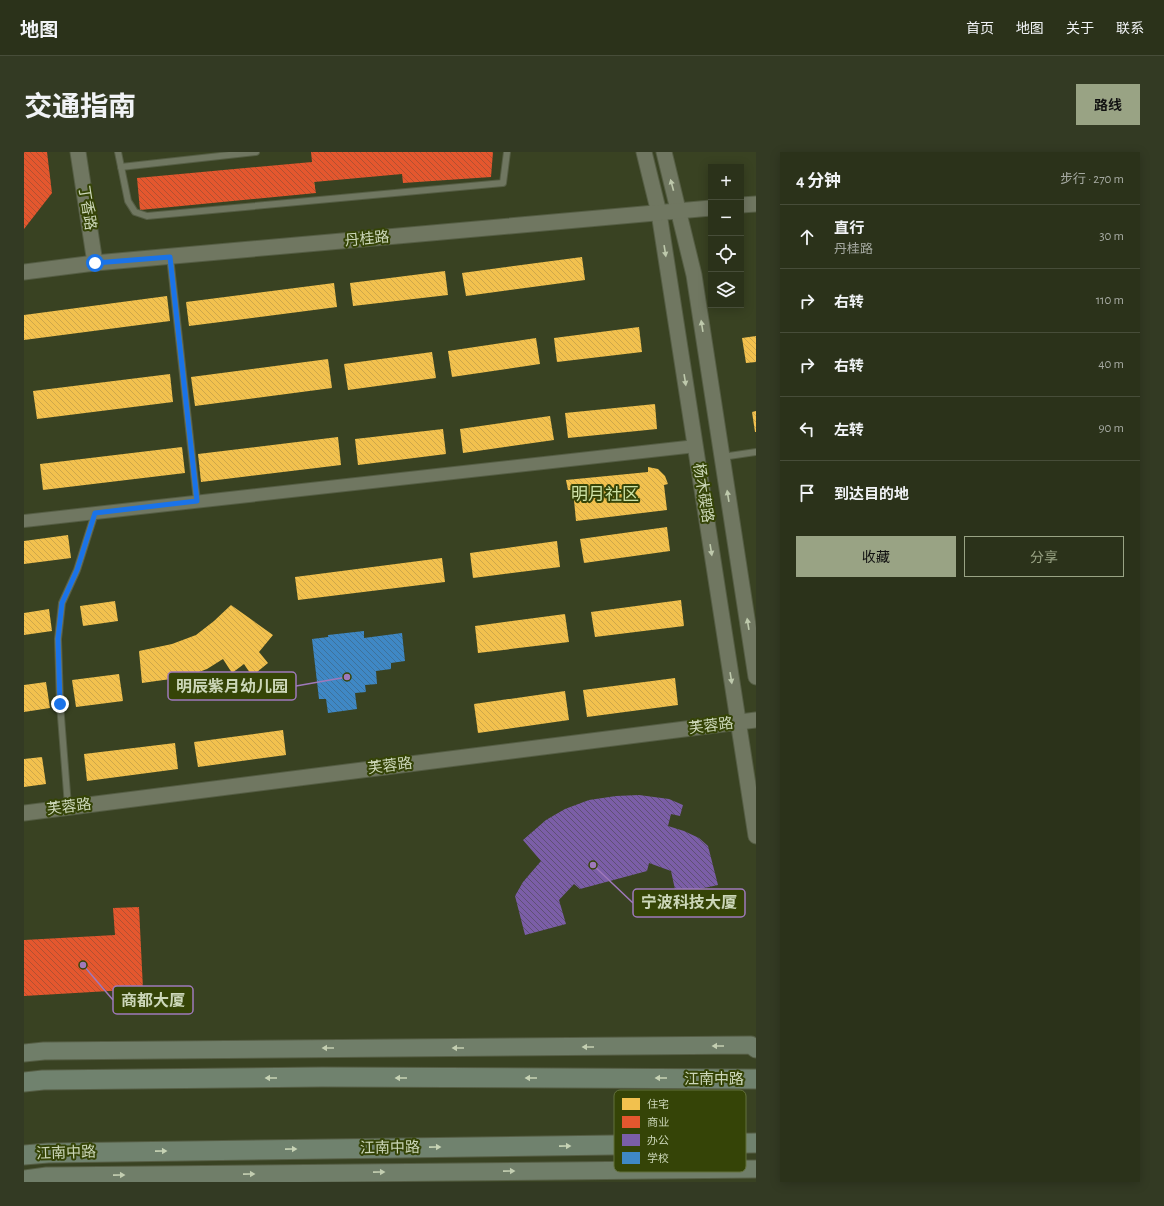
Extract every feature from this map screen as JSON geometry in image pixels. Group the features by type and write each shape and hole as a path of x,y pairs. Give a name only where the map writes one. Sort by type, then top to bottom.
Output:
{"main road":[{"path":"24,1053 52,1051 743,1045 751,1045 756,1049"},
{"name":"江南中路","path":"24,1082 43,1080 322,1078 756,1079"},
{"name":"江南中路","path":"746,1143 756,1143"},
{"name":"江南中路","path":"24,1155 48,1152 614,1145"},
{"path":"746,1169 756,1169"},
{"path":"24,1179 47,1176 214,1178 614,1171"}],"street":[{"name":"丁香路","path":"78,152 95,263"},
{"name":"杨木碶路","path":"644,152 659,213 696,446 737,722 756,836"},
{"name":"杨木碶路","path":"664,152 694,275 756,677"},
{"path":"744,205 756,204"},
{"name":"丹桂路","path":"24,272 95,263 708,208"},
{"path":"24,520 696,446"},
{"name":"芙蓉路","path":"24,813 756,720"}],"lane":[{"path":"118,152 128,200 136,212 147,216 503,183 507,152"},
{"path":"121,167 256,152"},
{"path":"170,257 197,501"},
{"path":"722,457 756,452"},
{"path":"68,807 60,704 58,639 62,603 77,570 95,513"}],"building: 住宅":[{"path":"24,152 45,152 46,156 24,158"},
{"path":"348,152 351,178 314,181 315,191 141,208 139,180 313,163 312,153"},
{"path":"364,152 487,152 489,175 404,181 404,173 366,175"},
{"path":"582,257 585,280 466,296 462,273"},
{"path":"445,271 448,295 353,306 350,283"},
{"path":"334,283 337,307 189,326 186,302"},
{"path":"167,296 170,321 24,340 24,315"},
{"path":"639,327 642,352 557,362 554,338"},
{"path":"756,336 756,362 746,363 742,338"},
{"path":"536,338 540,364 452,377 448,351"},
{"path":"432,352 436,378 348,390 344,364"},
{"path":"328,359 332,388 195,406 191,377"},
{"path":"170,374 173,402 37,419 33,391"},
{"path":"655,404 657,429 568,438 565,413"},
{"path":"756,411 756,432 755,432 752,412"},
{"path":"550,416 554,440 463,453 460,429"},
{"path":"443,429 446,454 358,465 355,439"},
{"path":"338,437 341,465 201,482 198,454"},
{"path":"182,447 185,473 43,490 40,464"},
{"path":"648,467 658,469 665,476 668,484 664,485 667,510 576,521 573,490 568,490 566,480 648,472"},
{"path":"667,527 670,551 584,563 580,539"},
{"path":"68,535 71,558 24,564 24,541"},
{"path":"557,541 560,567 473,578 470,553"},
{"path":"442,558 445,582 298,600 295,577"},
{"path":"681,600 684,626 595,637 591,612"},
{"path":"115,601 118,621 83,626 80,606"},
{"path":"231,605 273,635 259,652 268,663 252,676 244,664 232,673 223,659 207,669 185,677 142,683 139,651 172,644 196,635"},
{"path":"49,609 52,631 24,635 24,613"},
{"path":"565,614 569,642 478,653 475,626"},
{"path":"119,674 123,701 76,707 72,680"},
{"path":"675,678 678,705 587,717 583,690"},
{"path":"46,682 50,708 24,712 24,685"},
{"path":"565,691 569,720 478,733 474,704"},
{"path":"283,730 286,755 198,767 194,742"},
{"path":"175,743 178,769 87,781 84,754"},
{"path":"42,757 46,784 24,787 24,759"}],"building: 商业":[{"path":"24,152 47,152 52,193 24,229"},
{"path":"311,152 493,152 491,177 403,183 402,174 314,182 316,193 140,210 137,178 312,162"},
{"path":"139,907 143,989 24,996 24,940 115,935 113,908"}],"building: 办公":[{"path":"639,795 669,799 683,805 680,816 671,814 668,826 699,838 708,846 718,885 676,894 671,871 649,863 647,871 580,889 574,884 559,900 566,924 525,935 515,896 523,882 541,861 523,840 546,820 565,809 589,800 616,796"}],"building: 学校":[{"path":"364,631 364,638 402,633 405,661 391,663 391,669 376,671 377,684 365,685 366,692 355,693 357,709 328,713 326,699 319,699 312,639 328,637 328,635"}],"place":[{"name":"明辰紫月幼儿园","path":"347,677"},
{"name":"宁波科技大厦","path":"593,865"},
{"name":"商都大厦","path":"83,965"}],"district":[{"name":"明月社区","path":"605,494"}],"route":[{"path":"60,704 58,639 62,603 77,570 95,513 197,501 170,257 95,263"}]}
